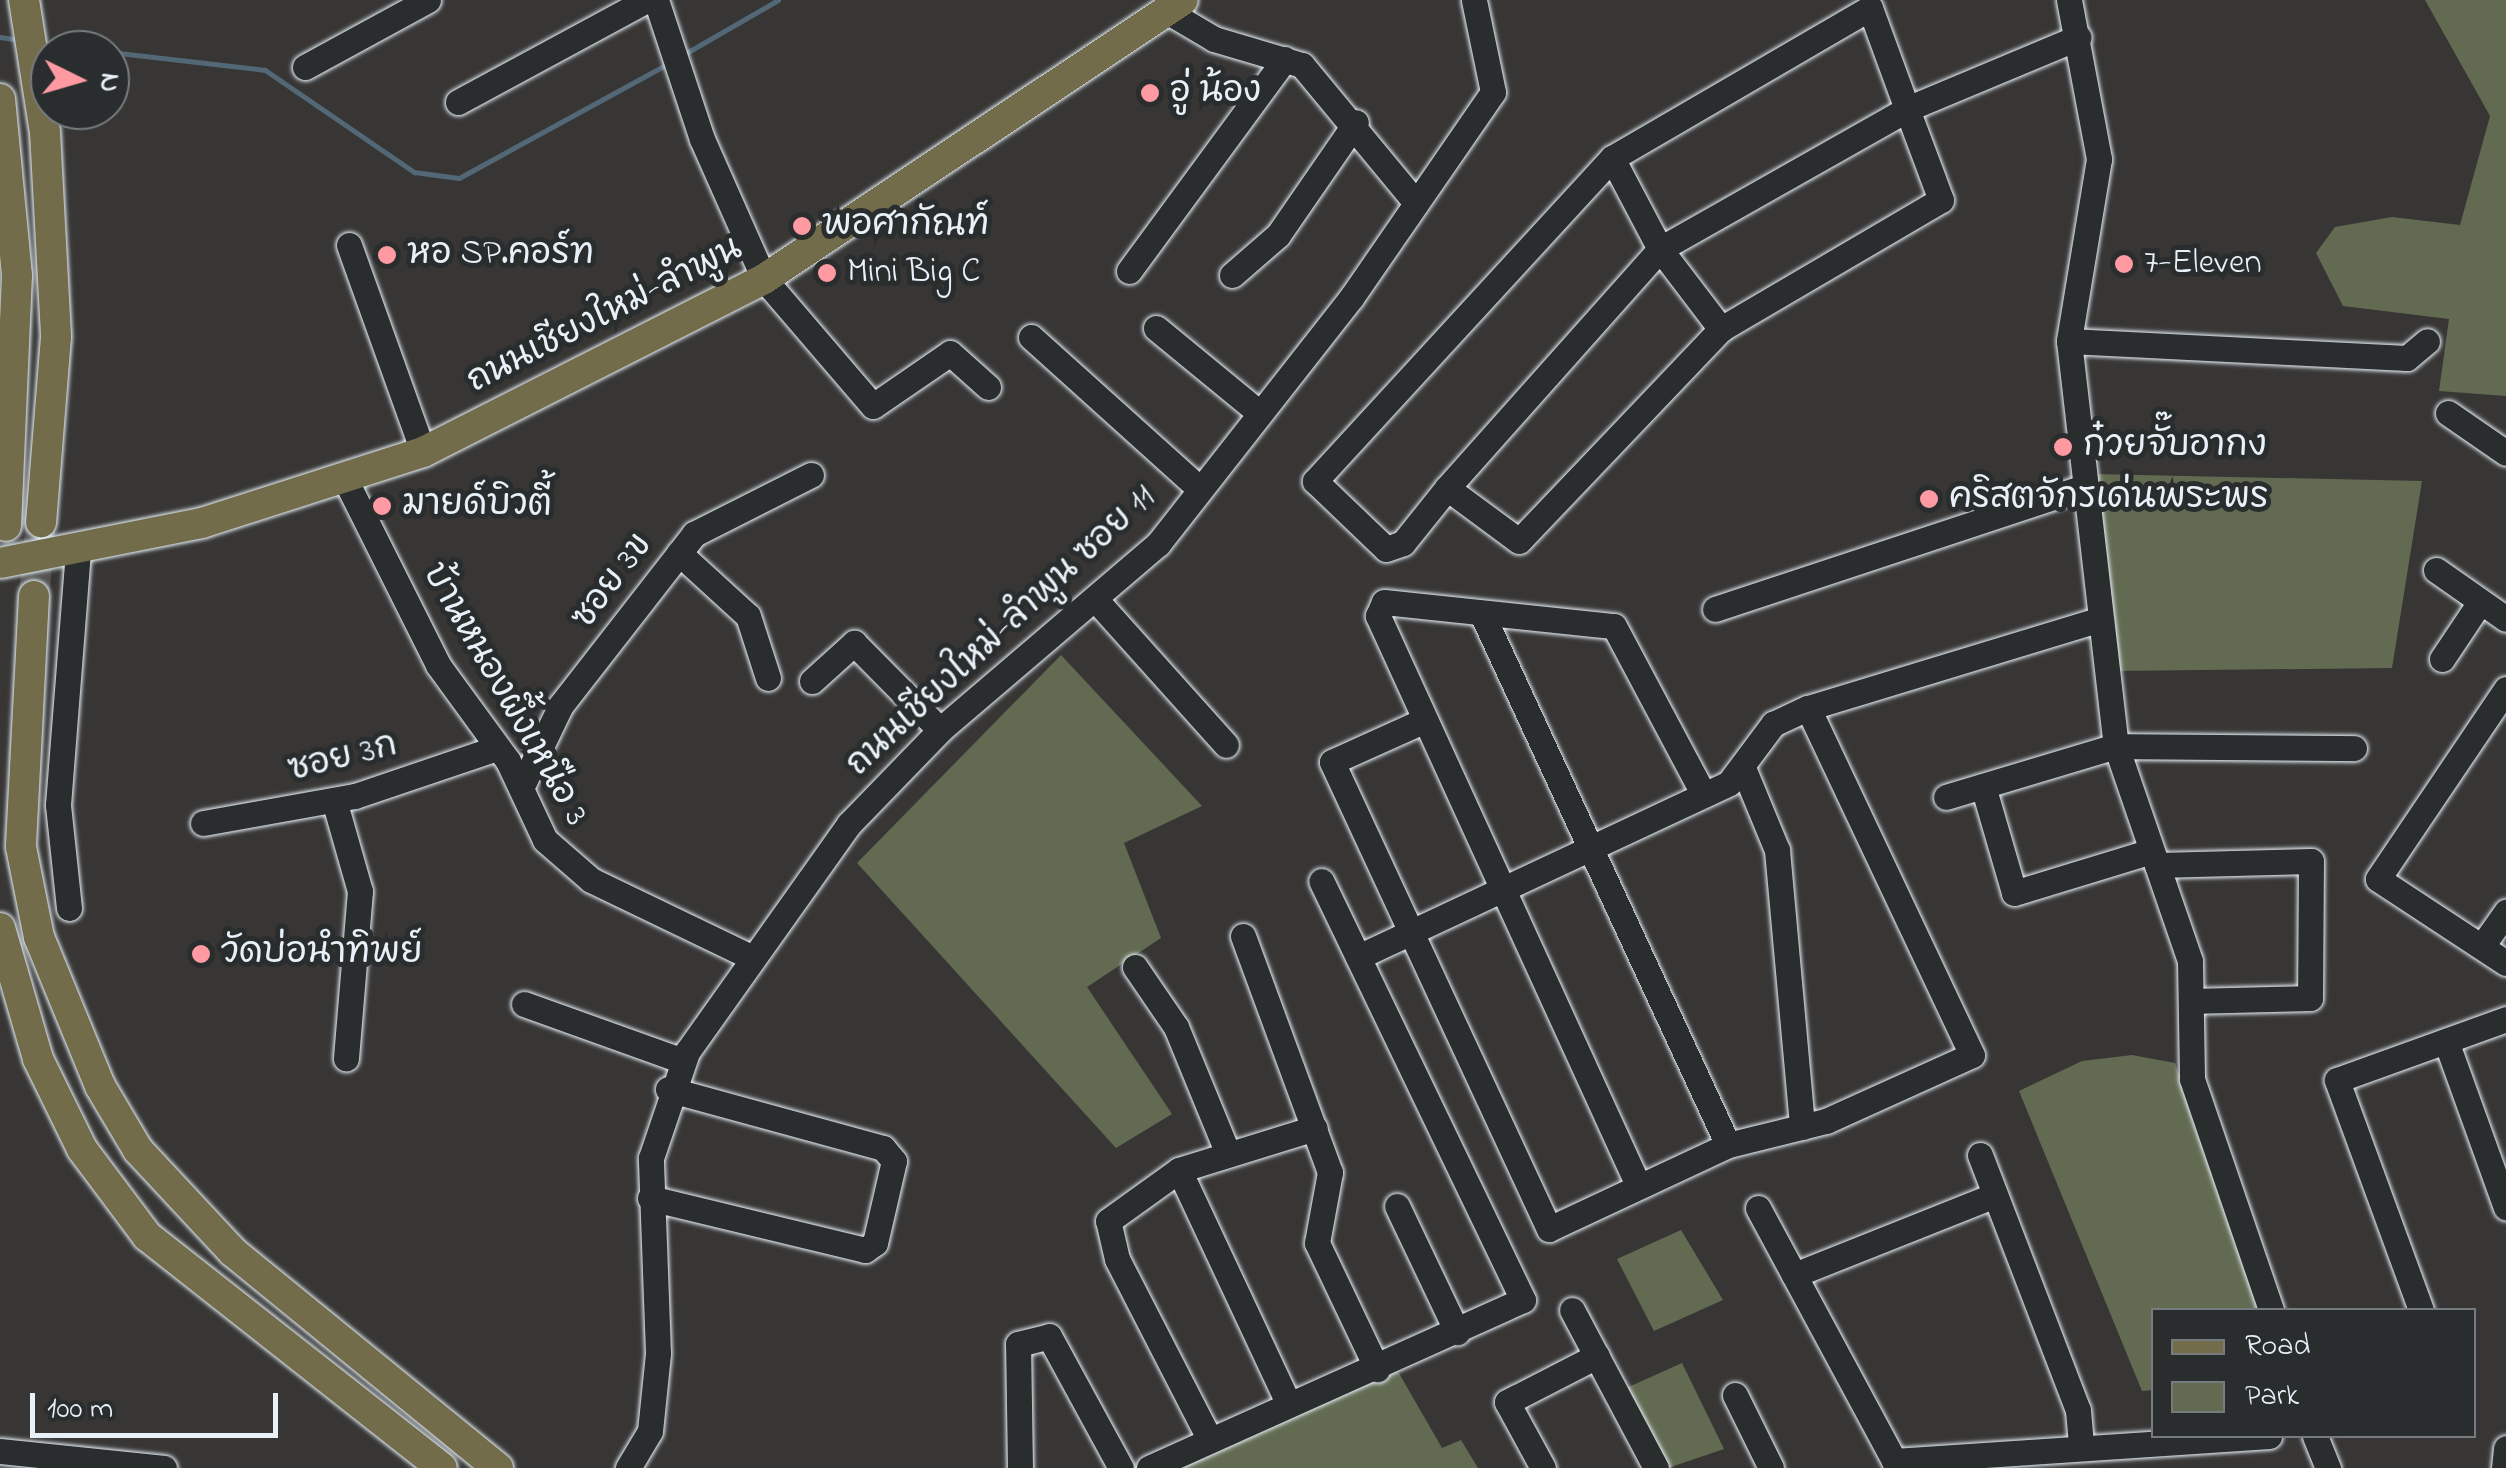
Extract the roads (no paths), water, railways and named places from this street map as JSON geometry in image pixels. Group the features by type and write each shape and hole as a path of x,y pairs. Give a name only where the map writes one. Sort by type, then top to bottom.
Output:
{"main road":[{"name":"ถนนเชียงใหม่-ลำพูน","path":"0,563 78,549 346,482 423,452 764,279 1174,5"},
{"path":"26,8 35,67 56,337 40,522"},
{"path":"0,98 17,275 6,526"},
{"path":"34,596 21,847 39,937 100,1086 138,1150 233,1252 498,1468"},
{"path":"0,928 38,1059 82,1149 148,1236 442,1468"}],"street":[{"path":"305,67 428,0"},
{"path":"458,102 647,0"},
{"path":"656,0 764,279 874,406 950,352 988,387"},
{"name":"ถนนเชียงใหม่-ลำพูน ซอย 11","path":"628,1468 650,1431 657,1371 650,1198 668,1089 682,1060 751,957 850,824 940,730 1158,544 1416,203 1493,92 1474,0"},
{"path":"2069,0 2099,159 2068,341 2116,746 2190,961 2192,1079 2270,1308"},
{"path":"1174,5 1214,39 1285,59 1356,122 1416,203"},
{"path":"1446,488 1518,542 1721,329 1941,200 1907,109 1870,8 1612,158 1315,482 1386,549 1403,543 1446,488 1660,249 1907,109 2078,37"},
{"path":"1129,271 1285,59"},
{"path":"1232,275 1278,235 1356,122"},
{"path":"1612,158 1660,249 1721,329"},
{"path":"349,245 423,452"},
{"path":"1156,328 1256,410"},
{"path":"1032,337 1200,490"},
{"path":"2068,341 2407,358 2428,341"},
{"path":"2448,413 2506,453"},
{"name":"ซอย 3ข","path":"522,786 561,705 694,534 811,474"},
{"name":"บ้านหนองผึ้งเหนือ 3","path":"346,482 438,665 498,748 563,861 751,957"},
{"path":"1715,609 2083,486"},
{"path":"68,908 58,805 78,549"},
{"path":"679,553 754,624 768,678"},
{"path":"2436,570 2506,619"},
{"path":"1094,599 1226,746"},
{"path":"1638,1185 1378,616 1384,602 1483,616 1614,626 1704,795"},
{"path":"2442,659 2480,602"},
{"path":"1483,616 1728,1145"},
{"path":"1358,957 1704,795 1744,770 1773,724 1808,708 2101,618"},
{"path":"812,681 854,643 940,730"},
{"path":"2506,690 2378,879 2506,964"},
{"path":"1425,720 1332,762 1548,1229 1728,1145 1802,1127 1972,1055 1808,708"},
{"path":"1946,797 2116,746 2354,748"},
{"name":"ซอย 3ก","path":"203,823 334,800 498,748"},
{"path":"1744,770 1777,850 1802,1127"},
{"path":"1983,786 2014,893 2154,858 2311,861 2310,998 2191,1002"},
{"path":"334,800 360,891 346,1058"},
{"path":"1149,1468 1377,1369 1523,1300 1320,881"},
{"path":"2482,946 2506,912"},
{"path":"1243,936 1330,1172 1317,1242 1377,1369"},
{"path":"1135,967 1176,1027 1228,1154"},
{"path":"524,1004 682,1060"},
{"path":"2420,1308 2337,1080 2506,1019"},
{"path":"2446,1041 2506,1208"},
{"path":"650,1198 865,1250 875,1243 894,1161 883,1148 668,1089"},
{"path":"1210,1440 1106,1232 1117,1211 1179,1170 1316,1128"},
{"path":"1980,1156 2078,1410 2081,1448"},
{"path":"1179,1170 1289,1405"},
{"path":"1794,1276 1995,1194"},
{"path":"1397,1206 1457,1332"},
{"path":"1758,1208 1894,1462 2238,1438"},
{"path":"1572,1310 1656,1468"},
{"path":"1020,1468 1018,1344 1049,1336 1120,1468"},
{"path":"1543,1468 1507,1402 1597,1356"},
{"path":"1735,1396 1770,1468"},
{"path":"2317,1438 2328,1468"},
{"path":"2504,1468 2506,1448"},
{"path":"0,1451 164,1468"}],"waterway":[{"path":"681,56 778,0"},
{"path":"0,37 18,40"},
{"path":"130,54 265,70 414,172 459,178 667,64"}],"tunnel":[{"path":"34,596 41,522"}],"place":[{"name":"อู่ น้อง","path":"1150,93"},
{"name":"พอศากัณท์","path":"802,226"},
{"name":"หอ SP.คอร์ท","path":"387,255"},
{"name":"7-Eleven","path":"2124,264"},
{"name":"Mini Big C","path":"827,273"},
{"name":"ก๋วยจั๊บอากง","path":"2063,447"},
{"name":"คริสตจักรเด่นพระพร","path":"1929,499"},
{"name":"มายด์บิวตี้","path":"382,506"},
{"name":"วัดบ่อนำทิพย์","path":"201,954"}]}
